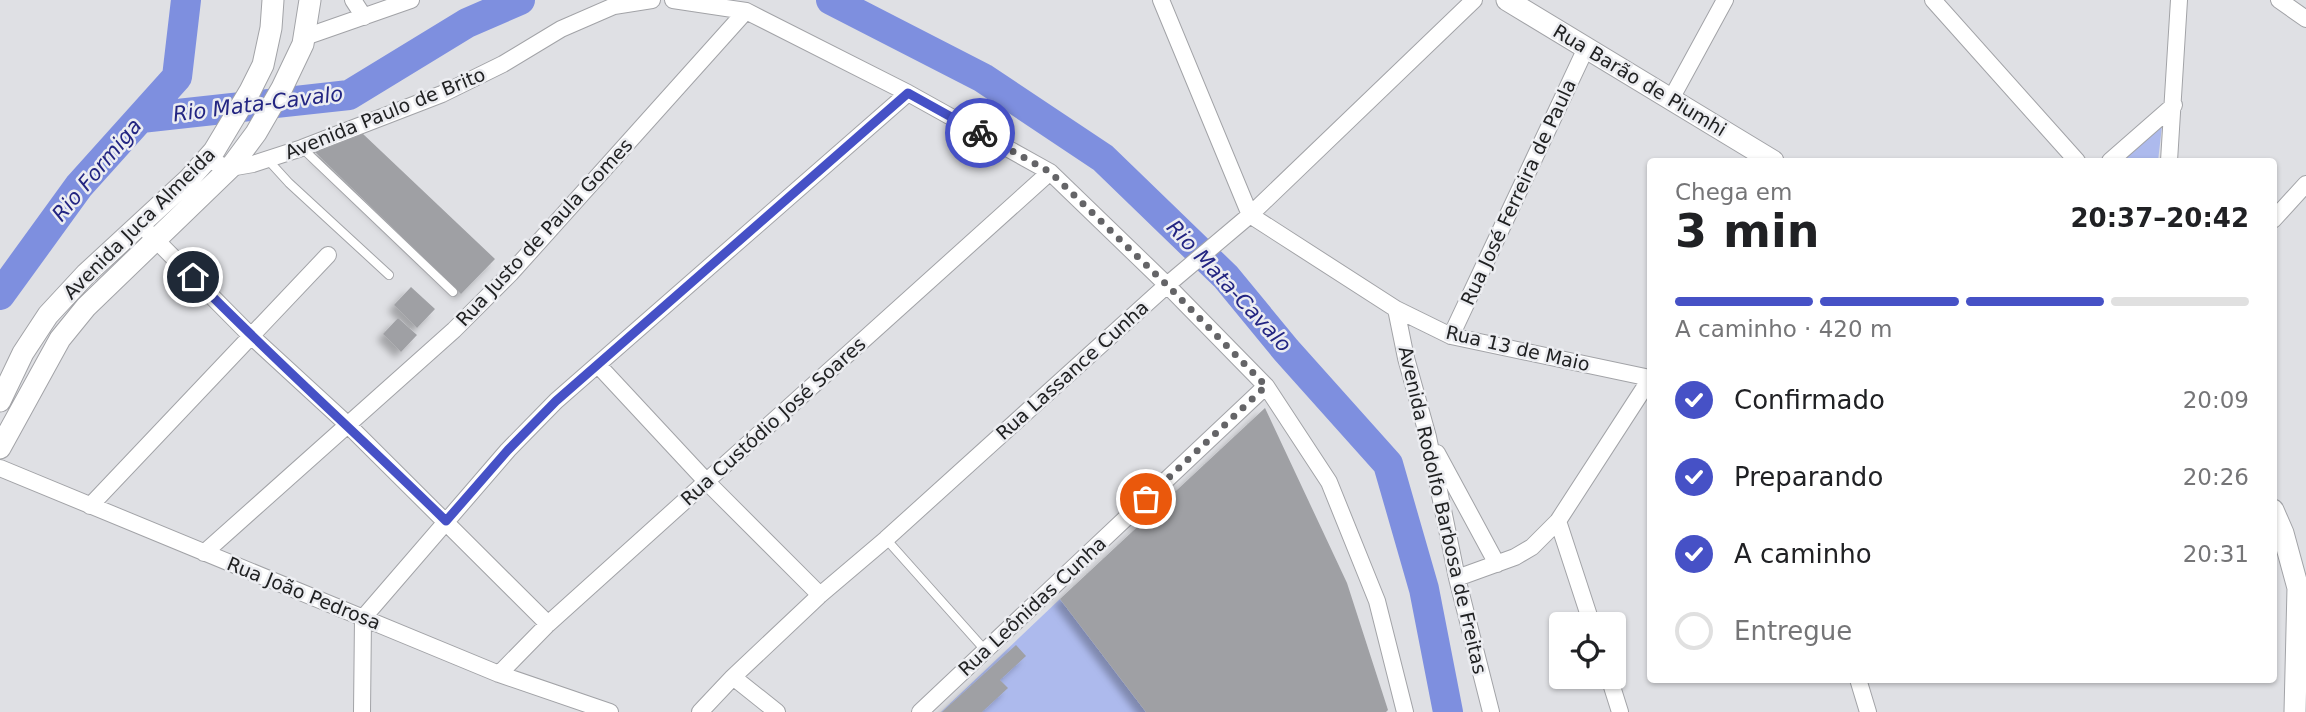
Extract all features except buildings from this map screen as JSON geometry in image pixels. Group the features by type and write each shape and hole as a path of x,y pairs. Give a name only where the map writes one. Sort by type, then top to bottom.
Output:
{"street":[{"name":"Avenida Juca Almeida","path":"0,448 60,339 210,156 250,91 262,65 271,28 273,0"},
{"name":"Avenida Juca Almeida","path":"0,401 23,353 48,314 86,274 230,168 256,133 282,88 304,41 310,0"},
{"path":"353,0 364,17"},
{"path":"304,41 411,0"},
{"name":"Avenida Paulo de Brito","path":"230,168 268,160 442,94 503,64 571,24 614,6 652,0"},
{"path":"673,0 746,11 908,93 1050,172 1167,285 1266,386 1329,482 1377,601 1405,712"},
{"path":"1161,0 1250,215"},
{"name":"Rua Lassance Cunha","path":"700,712 820,595 886,539 1167,285 1250,215 1474,0"},
{"name":"Rua Barão de Piumhi","path":"1507,0 1768,158"},
{"path":"1671,99 1726,0"},
{"path":"1934,0 2074,158"},
{"path":"2169,158 2179,0"},
{"path":"2279,0 2306,19"},
{"name":"Rua Justo de Paula Gomes","path":"204,552 454,330 511,273 746,11"},
{"name":"Rua José Ferreira de Paula","path":"1451,336 1586,48"},
{"path":"362,712 363,618 508,450 556,401 908,93"},
{"path":"2113,158 2174,105"},
{"path":"210,156 230,168"},
{"name":"Rua Custódio José Soares","path":"499,674 548,624 1050,172"},
{"path":"2277,216 2306,184"},
{"name":"Rua 13 de Maio","path":"1250,215 1396,309 1451,336 1647,377"},
{"path":"147,231 250,335 348,425 548,624"},
{"path":"90,506 328,255"},
{"name":"Avenida Rodolfo Barbosa de Freitas","path":"1396,309 1406,358 1428,436 1457,578 1491,712"},
{"path":"598,365 706,481 820,595"},
{"path":"1457,578 1497,565 1532,547 1558,521 1647,383"},
{"name":"Rua Leônidas Cunha","path":"920,712 1266,386"},
{"path":"1428,436 1497,565"},
{"name":"Rua João Pedrosa","path":"0,468 499,674 610,712"},
{"path":"1558,521 1588,612"},
{"path":"2278,534 2298,588 2295,712"},
{"path":"733,677 778,712"},
{"path":"1859,683 1868,712"},
{"path":"1613,689 1620,712"}],"lane":[{"path":"302,148 453,292"},
{"path":"268,160 289,183 389,275"},
{"path":"886,539 985,650"}],"shaded area":[{"path":"2162,126 2158,158 2125,158"},
{"path":"1060,599 1146,712 941,712"}],"waterway":[{"name":"Rio Formiga","path":"0,295 79,186 177,77 186,0"},
{"name":"Rio Mata-Cavalo","path":"141,118 349,95 467,23 520,0"},
{"name":"Rio Mata-Cavalo","path":"831,0 983,78 1103,158 1226,277 1286,350 1388,464 1424,589 1448,712"}],"way so far":[{"path":"980,133 1050,172 1266,386 1146,499"}],"route":[{"path":"193,277 250,335 348,425 446,521 508,450 556,401 908,93 980,133"}]}
